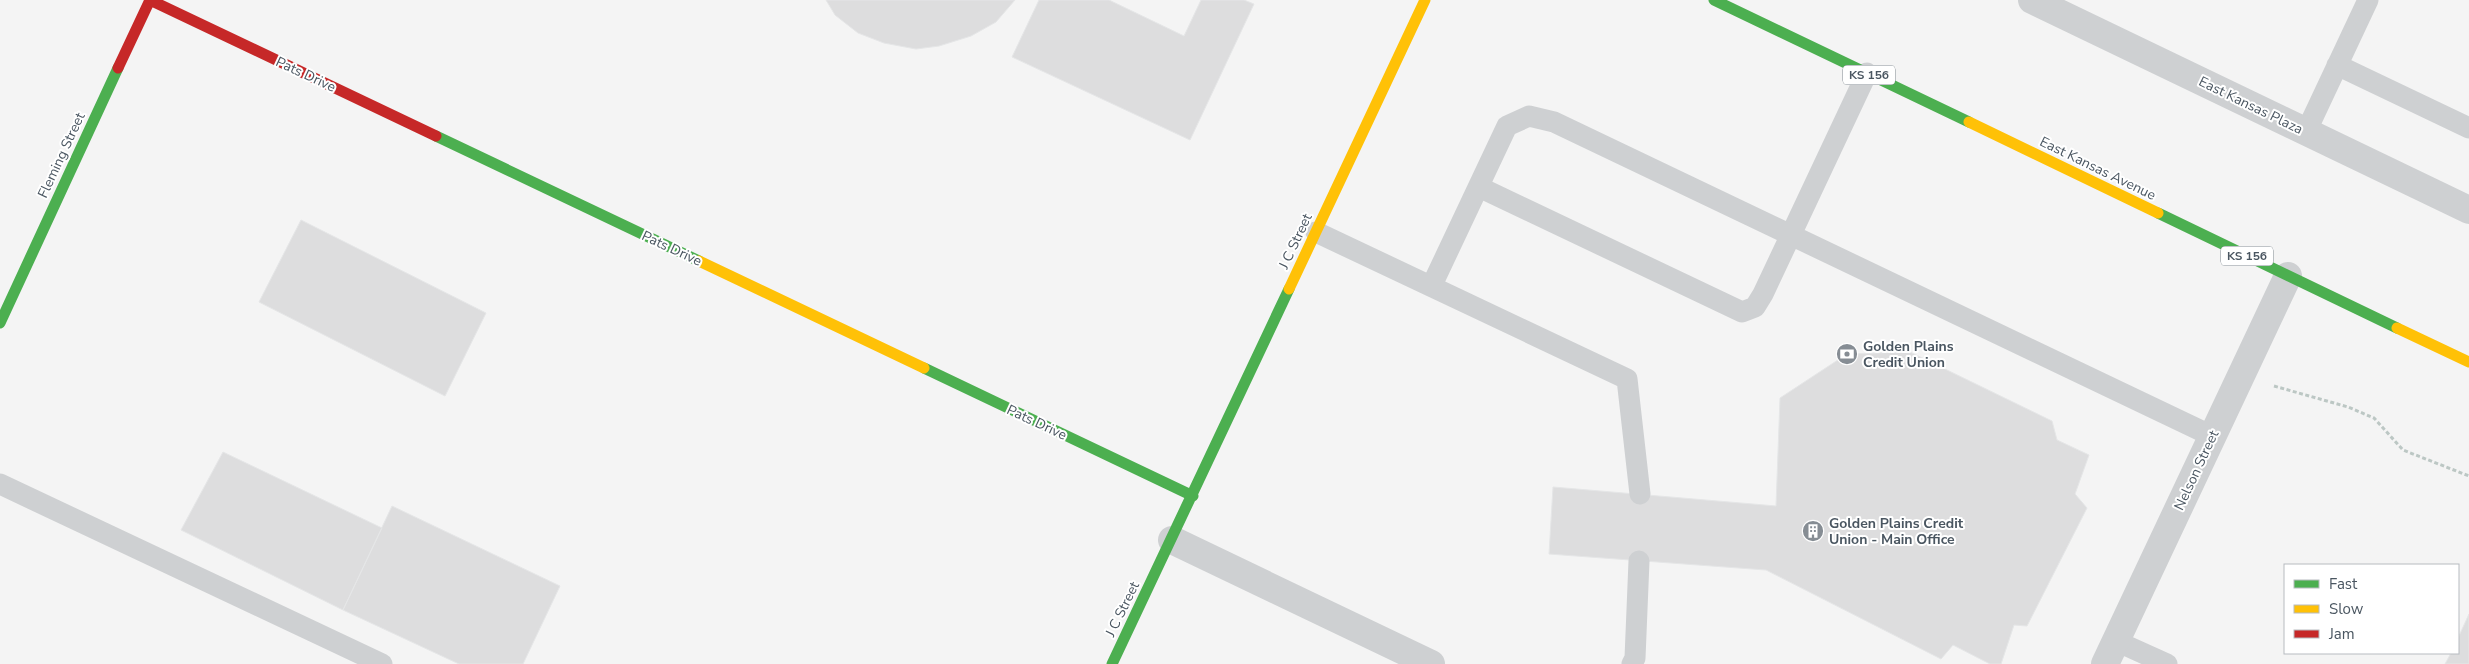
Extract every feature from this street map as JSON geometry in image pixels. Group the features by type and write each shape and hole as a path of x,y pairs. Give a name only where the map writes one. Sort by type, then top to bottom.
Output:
{"street":[{"name":"Fleming Street","path":"0,323 150,0"},
{"name":"Pats Drive","path":"150,0 1193,496"},
{"name":"J C Street","path":"1112,664 1193,496 1425,0"},
{"name":"East Kansas Avenue","path":"1714,0 2469,362"},
{"name":"East Kansas Plaza","path":"2032,0 2061,6 2306,132 2469,210"},
{"name":"Nelson Street","path":"2110,652 2288,276"},
{"path":"1172,540 1432,664"}],"lane":[{"path":"2306,132 2368,0"},
{"path":"2337,65 2469,128"},
{"path":"1479,187 1742,312 1755,307 1867,73"},
{"path":"1432,286 1507,126 1529,116 1554,122 2212,436"},
{"path":"1316,232 1627,379 1640,494"},
{"path":"0,484 382,664"},
{"path":"1632,664 1635,658 1639,561"},
{"path":"2110,652 2167,664"}],"path":[{"path":"2241,374 2280,388 2348,407 2374,418 2403,450 2469,476"}],"building":[{"path":"826,0 1015,0 996,22 971,36 939,46 916,49 884,43 858,33 835,15"},
{"path":"1039,0 1109,0 1184,36 1201,0 1244,0 1254,4 1190,140 1012,57"},
{"path":"301,220 486,313 445,396 259,302"},
{"name":"Golden Plains Credit Union - Main Office","path":"1910,352 2052,421 2057,440 2089,455 2075,494 2087,508 2027,626 2014,625 2001,664 1990,664 1953,645 1941,659 1766,570 1549,554 1553,487 1776,506 1780,398 1847,354"},
{"path":"223,452 382,528 343,610 181,530"},
{"path":"392,506 560,586 523,664 459,664 343,610"},
{"path":"2469,614 2469,664 2445,664 2450,654 2459,654 2459,636"}],"traffic: fast":[{"path":"1714,0 1969,122"},
{"path":"0,323 118,68"},
{"path":"436,136 699,261"},
{"path":"2158,213 2397,328"},
{"path":"1112,664 1289,289"},
{"path":"924,368 1193,496"}],"traffic: slow":[{"path":"1289,289 1425,0"},
{"path":"1969,122 2158,213"},
{"path":"699,261 924,368"},
{"path":"2397,328 2469,362"}],"traffic: jam":[{"path":"118,68 150,0 436,136"}],"place":[{"name":"Golden Plains Credit Union","path":"1847,354"},
{"name":"Golden Plains Credit Union - Main Office","path":"1813,531"}]}
